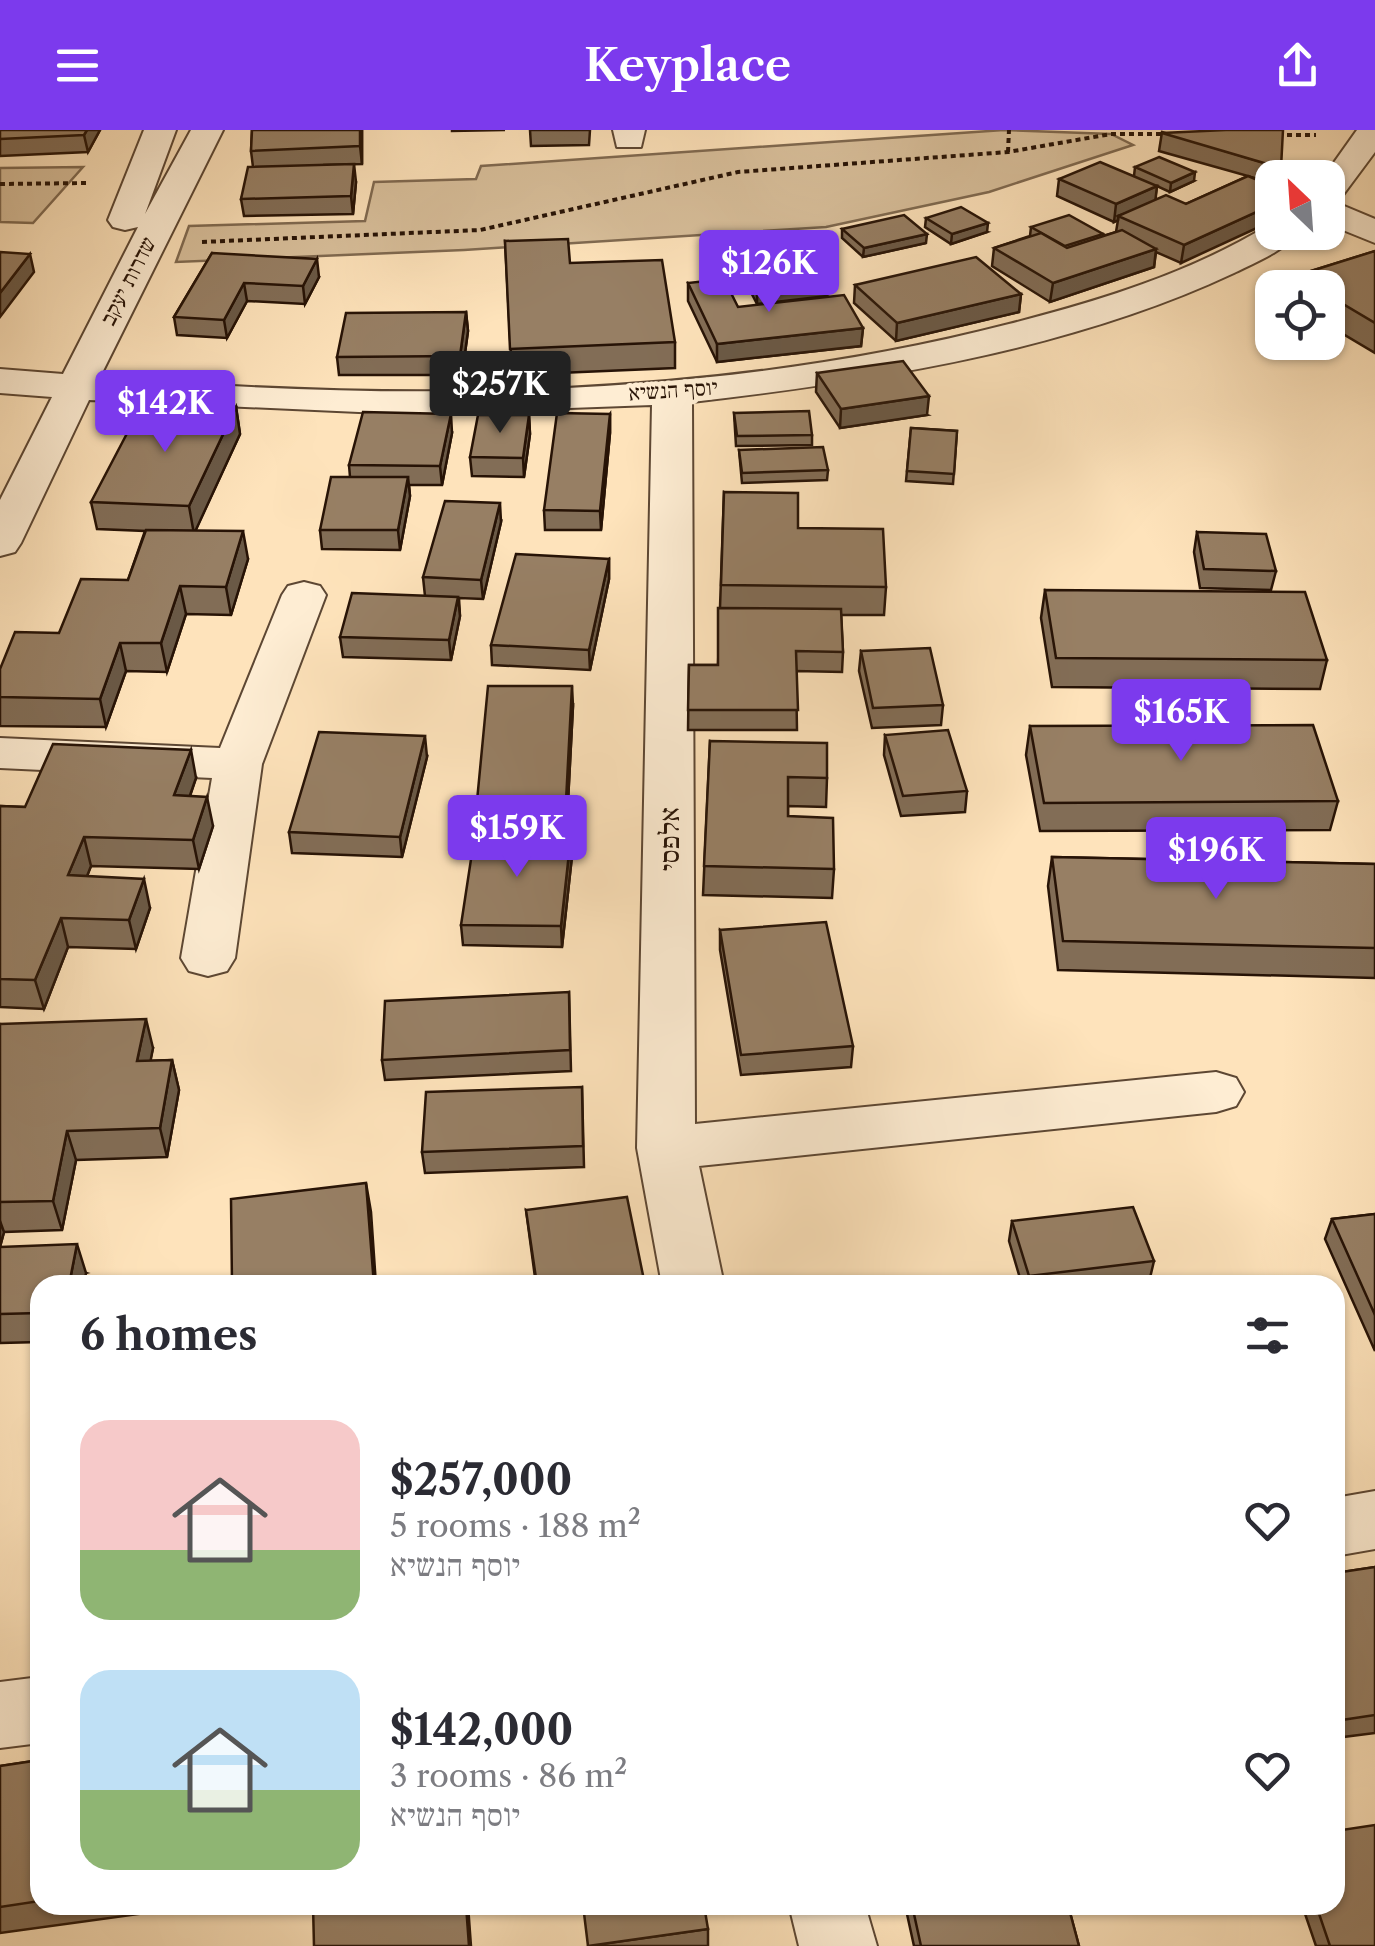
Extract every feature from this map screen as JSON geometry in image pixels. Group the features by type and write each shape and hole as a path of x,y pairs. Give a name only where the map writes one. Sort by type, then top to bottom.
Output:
{"street":[{"name":"שדרות יעקב","path":"0,543 160,130"},
{"name":"שדרות יעקב","path":"16,430 58,386 146,244 207,130"},
{"path":"1345,172 1373,133"},
{"path":"1345,219 1375,232"},
{"name":"יוסף הנשיא","path":"0,381 338,403 672,391 857,370 1030,332 1217,269 1255,247"},
{"name":"אלפסי","path":"672,391 666,1148 691,1275"},
{"path":"208,958 238,764 304,595"},
{"path":"0,753 238,764"},
{"path":"666,1148 1216,1092"},
{"path":"1345,1525 1375,1520"},
{"path":"0,1715 30,1711"},
{"path":"830,1915 838,1946"}],"path":[{"path":"1008,152 1009,130"},
{"path":"1279,135 1373,133"},
{"path":"146,244 480,230 738,172 1008,152 1112,134 1167,134"},
{"path":"0,184 140,183"}],"shaded area":[{"path":"1004,130 1111,134 1133,145 989,192 826,227 464,250 176,262 189,226 365,221 374,182 476,179 481,166"},
{"path":"83,167 33,223 0,222 0,168"}],"building":[{"path":"0,130 87,130 84,135 0,139"},
{"path":"252,130 360,130 360,146 251,151"},
{"path":"1283,130 1281,160 1255,160 1162,133"},
{"path":"1159,157 1195,172 1171,183 1135,167"},
{"path":"1100,162 1157,186 1116,204 1059,179"},
{"path":"354,164 351,196 241,199 248,167"},
{"path":"1248,176 1255,179 1255,213 1184,245 1118,216 1166,195 1186,204"},
{"path":"961,207 988,223 952,234 926,218"},
{"path":"904,215 927,234 864,248 842,229"},
{"path":"1069,215 1103,234 1065,246 1031,227"},
{"path":"1122,230 1156,249 1053,283 994,248 1041,233 1067,248"},
{"path":"568,239 570,263 662,260 675,342 510,349 505,241"},
{"path":"813,251 828,278 757,286 743,258"},
{"path":"1375,251 1375,323 1345,305 1345,270 1314,270"},
{"path":"0,252 30,254 0,293"},
{"path":"212,253 317,259 303,286 244,283 224,320 174,317"},
{"path":"976,257 1021,294 897,323 855,285"},
{"path":"724,279 738,307 844,295 863,328 717,344 688,283"},
{"path":"466,312 460,356 337,357 346,313"},
{"path":"903,361 929,396 841,409 817,373"},
{"path":"143,403 236,407 189,506 91,502"},
{"path":"809,411 812,435 737,436 734,413"},
{"path":"363,412 451,414 440,466 349,465"},
{"path":"557,413 610,414 600,511 544,510"},
{"path":"478,415 529,415 523,458 470,457"},
{"path":"911,428 957,431 954,474 907,471"},
{"path":"823,447 828,470 742,473 739,450"},
{"path":"331,477 408,477 398,530 320,530"},
{"path":"724,492 798,493 798,528 883,529 886,587 721,585"},
{"path":"445,501 500,503 481,580 423,577"},
{"path":"146,530 243,531 226,587 180,586 161,643 120,643 100,699 0,697 0,669 15,632 59,633 81,579 128,580"},
{"path":"1197,532 1266,534 1276,571 1204,569"},
{"path":"516,554 609,559 589,650 491,645"},
{"path":"1045,590 1305,592 1327,660 1056,658"},
{"path":"352,593 458,597 449,640 340,637"},
{"path":"718,608 841,609 843,652 796,651 798,710 688,710 689,665 718,665"},
{"path":"930,648 943,705 873,708 861,651"},
{"path":"488,686 572,686 566,801 477,801"},
{"path":"1313,725 1338,801 1044,803 1030,726"},
{"path":"948,730 967,791 903,796 885,735"},
{"path":"319,732 425,736 400,837 289,832"},
{"path":"710,741 827,743 827,778 788,777 788,816 833,818 834,869 704,866"},
{"path":"53,744 191,750 174,795 207,797 193,840 84,837 68,875 144,879 129,920 61,918 35,980 0,979 0,806 25,807"},
{"path":"475,833 571,835 561,926 461,925"},
{"path":"1052,857 1375,864 1375,948 1063,941"},
{"path":"826,922 853,1046 741,1055 720,930"},
{"path":"569,992 570,1050 382,1060 385,1001"},
{"path":"146,1019 137,1061 172,1060 160,1128 67,1131 53,1201 0,1202 0,1024"},
{"path":"582,1087 583,1146 422,1152 426,1092"},
{"path":"366,1183 373,1275 232,1275 231,1199"},
{"path":"627,1197 643,1275 536,1275 526,1210"},
{"path":"1133,1207 1154,1261 1029,1275 1012,1221"},
{"path":"1375,1214 1375,1315 1332,1219"},
{"path":"77,1244 71,1275 30,1275 30,1313 0,1314 0,1247"},
{"path":"1375,1567 1375,1715 1345,1720 1345,1572"},
{"path":"30,1762 30,1902 0,1907 0,1766"},
{"path":"1375,1825 1375,1946 1330,1946 1319,1915 1345,1915 1345,1830"},
{"path":"313,1915 467,1915 469,1946 314,1946"},
{"path":"584,1915 706,1915 708,1929 588,1946"},
{"path":"914,1915 1071,1915 1079,1946 921,1946"}]}
